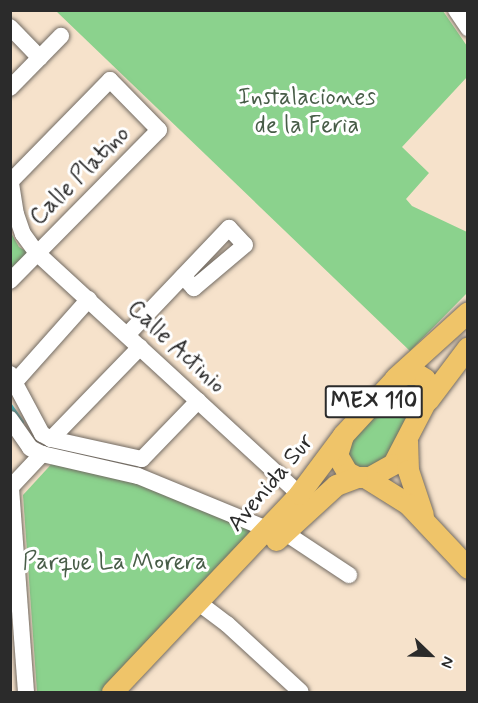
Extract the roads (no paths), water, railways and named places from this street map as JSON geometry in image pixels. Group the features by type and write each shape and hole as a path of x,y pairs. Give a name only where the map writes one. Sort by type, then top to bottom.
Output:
{"main road":[{"name":"MEX 110","path":"468,312 394,380 343,435 338,445 340,464 346,472 361,477 403,500 468,568"},
{"name":"MEX 110","path":"428,400 468,346"},
{"name":"MEX 110","path":"361,477 377,476 393,464 431,392 429,385 417,374 405,374 394,380"},
{"name":"Avenida Sur","path":"282,523 299,494 343,435"},
{"name":"MEX 110","path":"407,439 408,470 416,500 434,530"},
{"name":"Avenida Sur","path":"131,693 203,608 282,523 336,485 361,477"},
{"name":"Avenida Sur","path":"112,693 203,608"}],"street":[{"path":"456,10 468,28"},
{"path":"10,27 40,58"},
{"path":"10,88 61,36"},
{"name":"Calle Platino","path":"10,281 159,130 110,80 11,181"},
{"path":"10,177 11,181"},
{"name":"Calle Actinio","path":"11,181 16,214 23,234 37,253 299,494"},
{"path":"51,440 134,341 183,276"},
{"path":"89,299 13,378 42,434 51,440 142,459 198,401"},
{"path":"10,419 30,448 42,454 138,476 282,523 349,575"},
{"path":"26,693 10,488 42,454"},
{"path":"203,608 227,624 301,693"}],"waterway":[{"path":"10,405 22,422"}],"park label":[{"name":"Instalaciones de la Feria","path":"307,112"},
{"name":"Parque La Morera","path":"115,563"}]}
